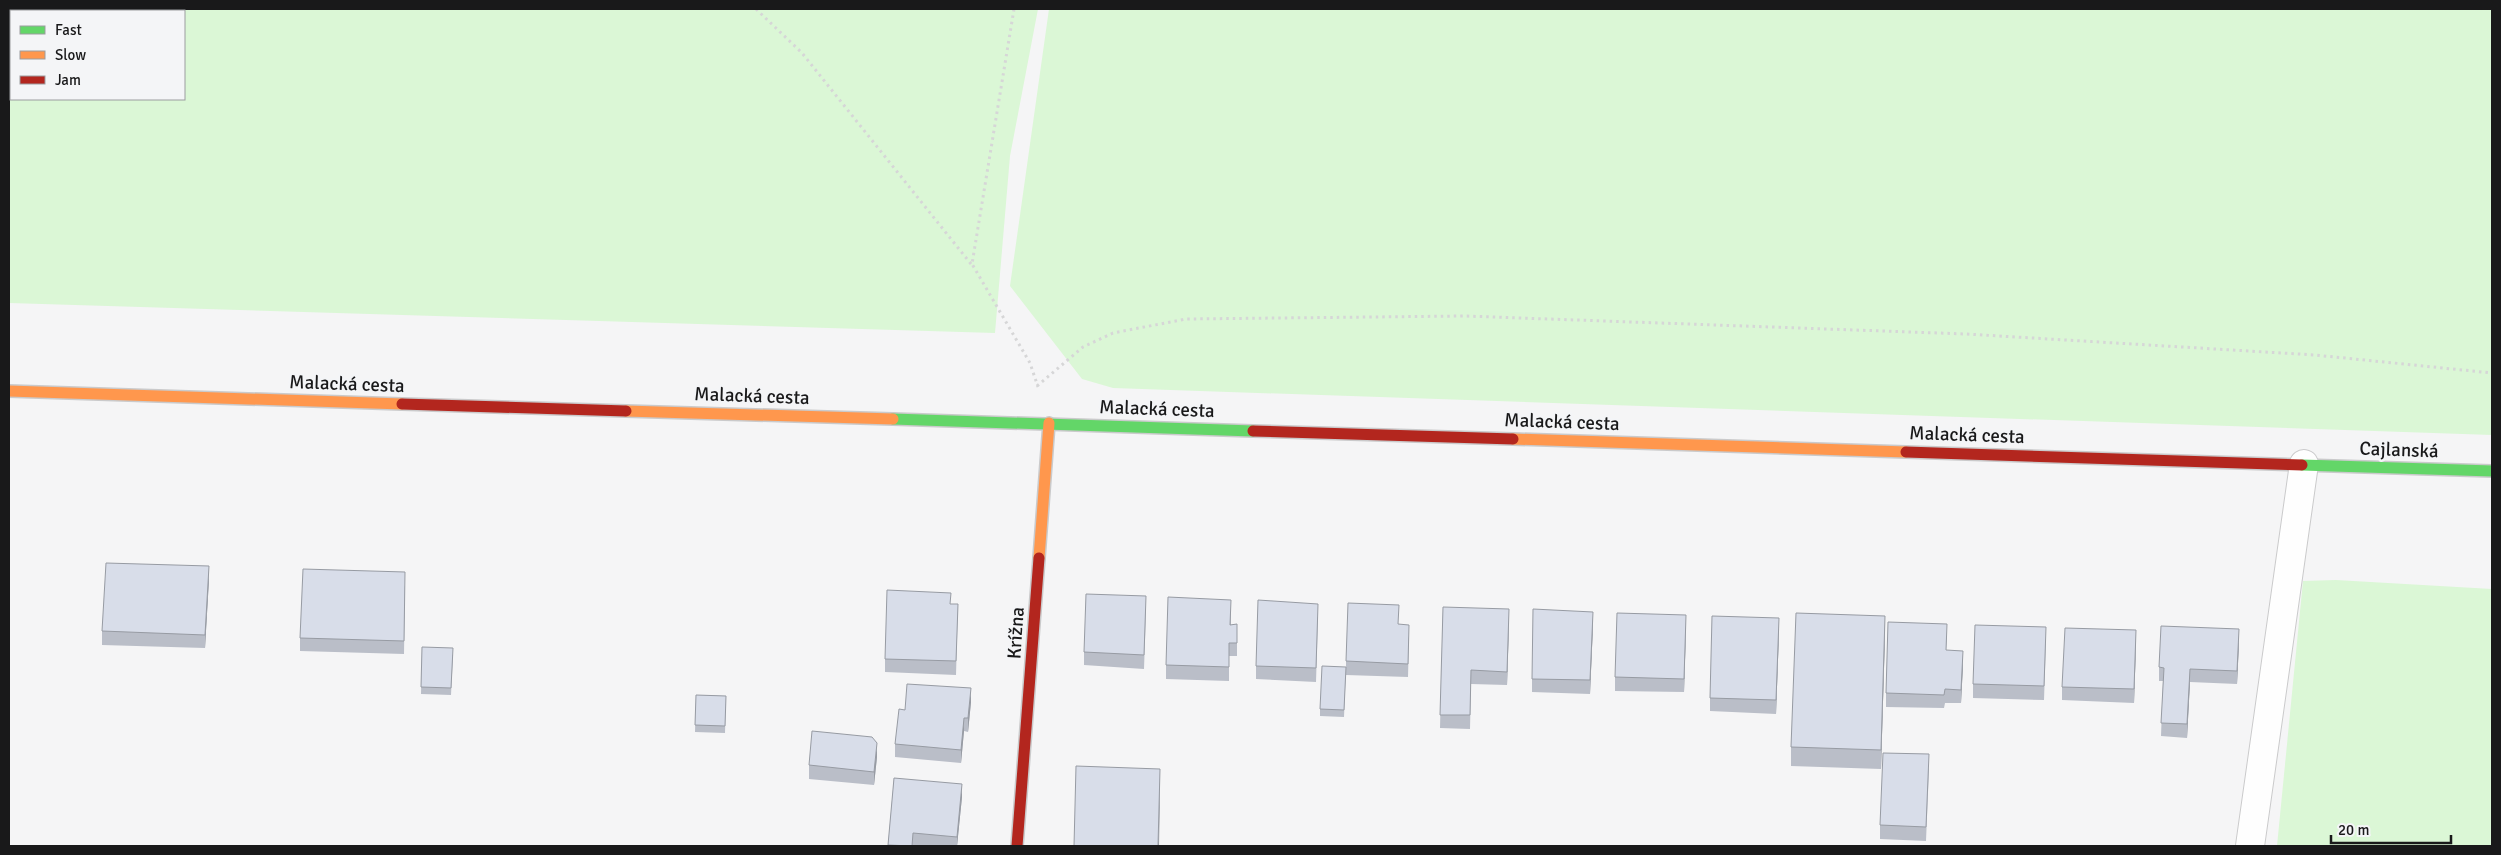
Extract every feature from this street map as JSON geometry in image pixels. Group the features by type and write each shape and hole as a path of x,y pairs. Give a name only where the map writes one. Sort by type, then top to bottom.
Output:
{"main road":[{"name":"Malacká cesta","path":"9,391 2304,464"},
{"name":"Krížna","path":"1017,846 1049,423"},
{"name":"Cajlanská","path":"2304,464 2492,471"}],"street":[{"path":"2250,846 2304,464"}],"path":[{"path":"756,9 802,53 972,264 1030,363 1049,423"},
{"path":"972,264 1014,9"},
{"path":"1037,386 1084,348 1113,332 1186,319 1445,317 1966,334 2315,355 2492,373"}],"green space":[{"path":"9,9 1038,9 1010,156 995,333 9,303"},
{"path":"1049,9 2492,9 2492,435 1113,388 1082,379 1010,286"},
{"path":"2336,580 2492,589 2492,846 2277,846 2303,581"}],"building":[{"path":"106,563 209,566 205,635 102,631"},
{"path":"303,569 405,572 404,641 300,638"},
{"path":"887,590 951,593 950,604 958,604 956,661 885,659"},
{"path":"1086,594 1146,596 1144,655 1084,652"},
{"path":"1168,597 1231,600 1230,625 1237,624 1237,643 1229,643 1229,667 1166,665"},
{"path":"1258,600 1318,604 1316,668 1256,666"},
{"path":"1348,603 1399,605 1398,624 1409,625 1408,664 1346,661"},
{"path":"1443,607 1509,609 1507,672 1471,670 1470,715 1440,715"},
{"path":"1533,609 1593,612 1590,680 1532,679"},
{"path":"1617,613 1686,615 1684,679 1615,677"},
{"path":"1796,613 1885,616 1881,750 1791,747"},
{"path":"1712,616 1779,618 1776,700 1710,698"},
{"path":"1888,622 1947,624 1946,650 1963,651 1961,690 1945,689 1944,695 1886,693"},
{"path":"1975,625 2046,627 2044,686 1973,684"},
{"path":"2161,626 2239,629 2237,671 2190,669 2187,724 2161,723 2164,668 2159,667"},
{"path":"2065,628 2136,630 2134,689 2062,687"},
{"path":"422,647 453,648 451,688 421,687"},
{"path":"1322,666 1346,667 1344,710 1320,709"},
{"path":"907,684 971,688 968,718 964,718 961,750 895,744 899,709 905,710"},
{"path":"696,695 726,696 725,726 695,725"},
{"path":"812,731 872,737 877,743 874,772 809,765"},
{"path":"1883,753 1929,754 1926,827 1880,825"},
{"path":"1076,766 1160,769 1158,846 1074,846"},
{"path":"894,778 962,784 957,837 913,833 912,846 888,845"}],"traffic: fast":[{"path":"893,419 1253,431"},
{"path":"2302,465 2492,471"}],"traffic: slow":[{"path":"9,391 402,404"},
{"path":"626,411 893,419"},
{"path":"1039,558 1049,423"},
{"path":"1513,439 1906,452"}],"traffic: jam":[{"path":"402,404 626,411"},
{"path":"1253,431 1513,439"},
{"path":"1906,452 2302,465"},
{"path":"1017,846 1039,558"}]}
